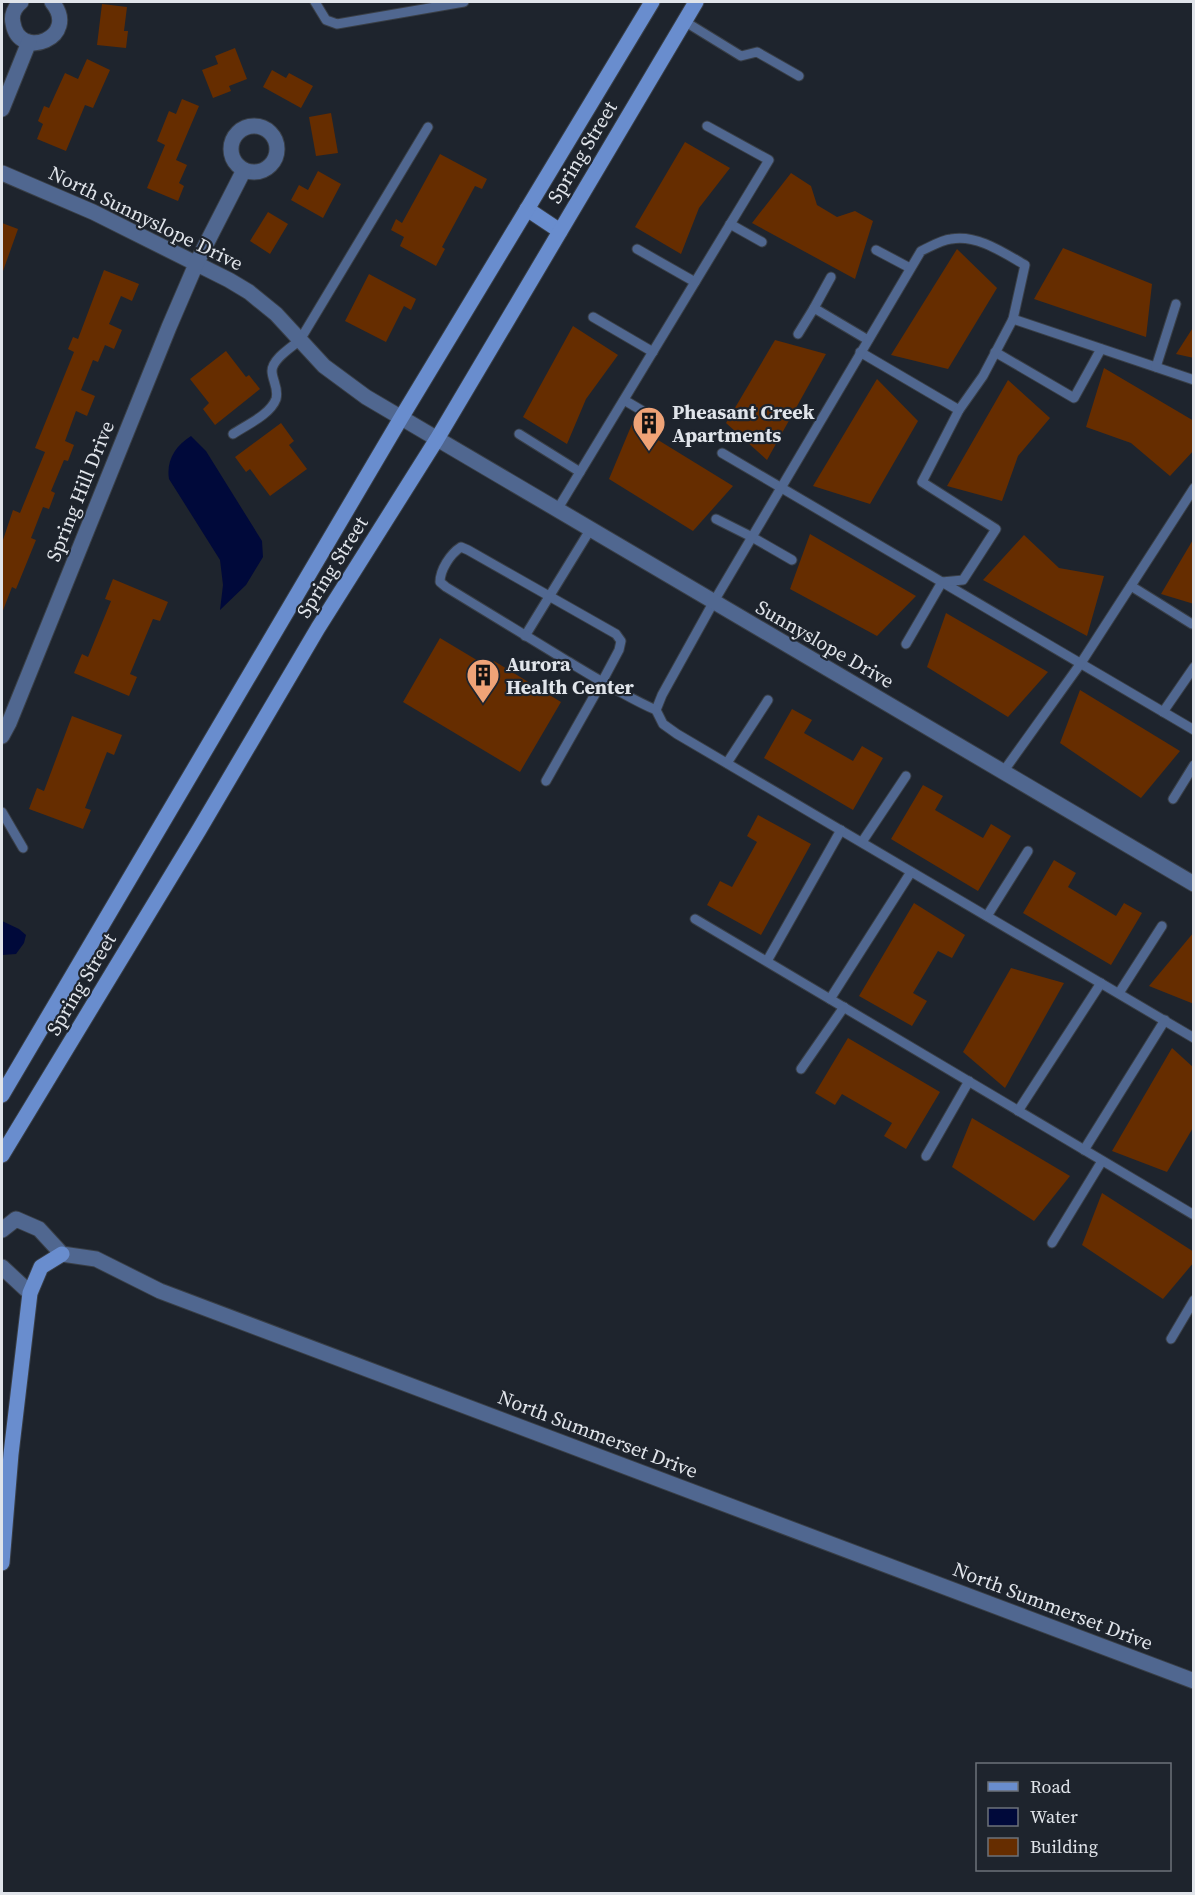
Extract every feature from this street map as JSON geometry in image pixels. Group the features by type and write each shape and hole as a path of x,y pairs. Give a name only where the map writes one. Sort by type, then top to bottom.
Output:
{"main road":[{"name":"Spring Street","path":"2,1095 401,418 652,2"},
{"name":"Spring Street","path":"2,1155 199,830 222,787 318,628 437,439 696,2"},
{"path":"527,209 560,231"},
{"path":"2,1563 10,1454 30,1293 41,1267 62,1254"}],"street":[{"path":"21,2 14,11 13,26 16,33 29,42 45,42 57,31 60,15 52,2"},
{"path":"2,109 29,42"},
{"name":"Spring Hill Drive","path":"2,736 169,327 198,262 244,170"},
{"name":"North Sunnyslope Drive","path":"2,173 93,212 198,262 249,292 276,314 324,366 351,388 437,439"},
{"name":"Sunnyslope Drive","path":"437,439 1194,884"},
{"path":"2,1230 16,1219 39,1229 62,1254"},
{"name":"North Summerset Drive","path":"62,1254 96,1258 160,1292 1194,1681"},
{"path":"2,1267 30,1293"}],"lane":[{"path":"315,2 326,20 337,24 464,2"},
{"path":"684,21 741,56 757,52 799,76"},
{"path":"557,510 769,160 707,126"},
{"path":"233,434 267,411 276,398 276,384 272,371 274,362 300,340 428,128"},
{"path":"730,224 762,242"},
{"path":"942,582 963,580 996,529 922,482 959,410 983,376 1012,319 1024,265 970,238 951,238 921,251 713,603 662,695 657,710 663,724 726,763 1194,1038"},
{"path":"637,249 695,282"},
{"path":"876,250 910,268"},
{"path":"798,334 831,277"},
{"path":"1156,368 1176,304"},
{"path":"814,308 868,340"},
{"path":"594,317 653,352"},
{"path":"1012,319 1194,380"},
{"path":"995,352 1074,398 1101,349"},
{"path":"860,352 959,410"},
{"path":"624,400 658,420"},
{"path":"519,434 580,472"},
{"path":"722,453 1194,730"},
{"path":"1003,772 1081,663 1194,488"},
{"path":"716,519 792,560"},
{"path":"525,636 590,530"},
{"path":"546,780 602,682 619,650 621,641 616,634 468,550 461,547 454,551 440,574 440,582 525,636 602,682 629,698 657,710"},
{"path":"906,644 942,582"},
{"path":"1131,586 1192,624"},
{"path":"1163,712 1194,667"},
{"path":"726,763 768,700"},
{"path":"1173,799 1194,765"},
{"path":"862,842 906,776"},
{"path":"2,812 23,848"},
{"path":"767,961 841,830"},
{"path":"987,916 1028,852"},
{"path":"830,999 911,872"},
{"path":"695,919 1194,1215"},
{"path":"1119,993 1162,926"},
{"path":"1018,1111 1101,982"},
{"path":"801,1069 844,1007"},
{"path":"1084,1150 1165,1020"},
{"path":"927,1156 969,1081"},
{"path":"1052,1243 1102,1161"},
{"path":"1171,1339 1194,1300"}],"water":[{"path":"191,436 206,451 262,541 263,557 246,585 220,610 223,585 220,560 169,479 168,472 173,454 180,444"},
{"path":"2,921 26,935 24,943 16,954 2,955"}],"building":[{"path":"102,4 127,7 124,31 128,31 126,48 97,45"},
{"path":"235,48 247,79 229,86 231,91 213,98 202,70 218,64 215,56"},
{"path":"87,59 110,70 93,108 85,105 66,151 37,139 43,124 38,121 44,106 49,108 65,73 78,79"},
{"path":"272,70 286,78 289,73 313,86 301,108 263,87"},
{"path":"182,99 199,106 176,160 187,165 179,183 184,186 178,201 147,188 165,145 157,141 169,111 176,114"},
{"path":"331,113 338,153 316,156 309,117"},
{"path":"685,142 730,168 699,208 681,254 635,227"},
{"path":"440,154 487,179 482,189 475,186 442,247 445,249 436,266 400,246 404,237 391,230 396,219 402,223"},
{"path":"318,171 341,184 323,218 291,200 299,185 308,190"},
{"path":"791,173 811,186 817,205 837,217 855,211 873,221 855,279 752,223"},
{"path":"268,212 288,224 270,254 250,241"},
{"path":"2,223 18,229 3,271 2,271"},
{"path":"1063,248 1152,284 1146,337 1034,299"},
{"path":"957,249 997,288 948,369 891,355"},
{"path":"104,270 139,284 132,301 121,296 109,324 122,330 114,349 105,345 98,362 93,360 81,390 95,396 87,416 76,411 65,441 74,445 68,461 64,460 51,491 55,493 49,509 43,507 31,538 36,540 16,589 12,587 2,613 2,543 13,510 20,513 45,452 35,448 74,352 68,349 73,337 78,339"},
{"path":"369,274 416,299 411,310 404,306 386,342 345,321"},
{"path":"573,326 618,355 586,399 567,444 523,417"},
{"path":"1194,326 1194,358 1176,354"},
{"name":"Pheasant Creek Apartments","path":"775,340 826,354 767,460 726,423"},
{"path":"226,351 246,377 249,375 260,389 215,425 203,409 209,403 190,379"},
{"path":"1104,368 1194,421 1194,450 1170,476 1131,443 1086,427"},
{"name":"Pheasant Creek Apartments","path":"877,379 918,421 870,504 813,486"},
{"path":"1008,380 1050,418 1018,456 1002,501 947,486"},
{"path":"281,423 294,441 289,445 307,469 270,496 250,469 246,472 235,457"},
{"name":"Pheasant Creek Apartments","path":"632,424 733,486 693,531 609,479"},
{"path":"810,534 916,596 877,636 790,589"},
{"path":"1024,535 1059,568 1104,576 1087,636 983,580"},
{"path":"1194,538 1194,604 1161,594"},
{"path":"113,579 168,602 160,621 153,619 130,674 137,677 129,696 74,673 82,654 88,657 111,601 105,599"},
{"path":"946,613 1048,672 1008,717 927,667"},
{"name":"Aurora Health Center","path":"440,638 490,668 494,661 561,702 520,772 403,702"},
{"path":"1080,690 1180,751 1141,798 1060,743"},
{"path":"792,709 812,720 804,733 853,761 862,746 883,758 853,810 764,758"},
{"path":"72,716 122,735 114,755 107,752 85,808 91,810 83,829 29,809 37,788 44,791"},
{"path":"923,785 943,796 935,810 983,838 991,824 1011,836 978,891 891,839"},
{"path":"758,815 811,844 761,935 707,905 720,881 732,887 757,842 747,836"},
{"path":"1054,860 1076,873 1068,887 1116,916 1124,903 1142,913 1111,965 1023,913"},
{"path":"914,903 965,935 952,958 938,951 913,993 927,1001 912,1026 859,996"},
{"path":"1194,932 1194,1004 1149,986"},
{"path":"1011,968 1064,983 1005,1088 963,1052"},
{"path":"848,1038 940,1092 906,1149 884,1136 892,1123 842,1094 835,1105 815,1093"},
{"path":"1172,1048 1194,1068 1194,1126 1167,1172 1112,1151"},
{"path":"972,1118 1070,1176 1034,1221 952,1167"},
{"path":"1102,1193 1194,1252 1194,1262 1163,1299 1082,1245"}],"place":[{"name":"Pheasant Creek Apartments","path":"649,452"},
{"name":"Aurora Health Center","path":"483,704"}]}
